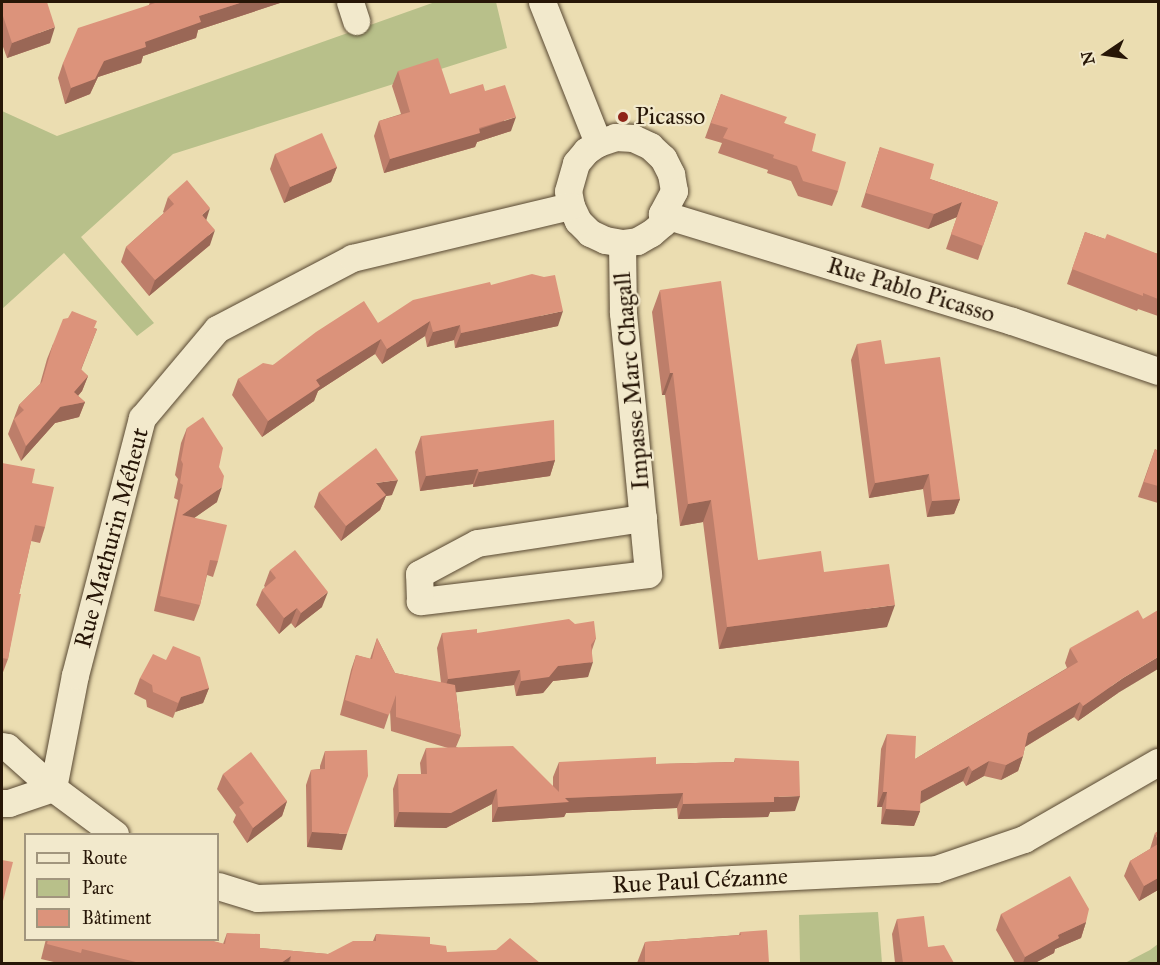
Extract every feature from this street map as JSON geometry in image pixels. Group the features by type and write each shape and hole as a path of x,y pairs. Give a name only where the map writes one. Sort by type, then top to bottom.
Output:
{"street":[{"path":"542,2 598,142"},
{"path":"615,137 633,138 650,146 663,158 671,174 674,191 662,214 663,223 637,241 622,243 605,240 590,233 578,221 571,206 568,191 576,163 598,142 615,137"},
{"name":"Rue Mathurin Méheut","path":"53,788 75,675 142,418 218,329 352,258 571,206"},
{"name":"Rue Pablo Picasso","path":"662,214 1012,321 1158,371"},
{"name":"Impasse Marc Chagall","path":"622,243 623,313 643,518 648,574 420,601 419,574 477,543 643,518"},
{"path":"2,747 7,747 53,788 114,833"},
{"name":"Rue Paul Cézanne","path":"219,886 257,898 529,889 936,869 1024,839 1158,762"},
{"path":"2,802 9,803 53,788"}],"green space":[{"path":"435,2 496,2 507,48 173,154 81,237 154,323 137,336 64,253 2,309 2,111 57,136"},
{"path":"878,912 882,963 800,963 799,915"},
{"path":"1158,944 1158,963 1125,963 1150,950"}],"building":[{"path":"2,2 47,2 55,27 12,43 2,13"},
{"path":"154,2 243,2 199,16 201,22 145,42 146,47 104,61 95,79 71,88 63,63 78,28"},
{"path":"438,58 450,94 483,84 485,91 505,85 516,117 479,128 480,133 390,159 379,121 410,112 398,71"},
{"path":"721,94 787,117 784,123 816,134 812,151 846,162 838,191 803,181 797,166 773,158 774,155 723,138 728,128 711,123"},
{"path":"322,133 337,167 290,187 275,154"},
{"path":"880,147 934,164 930,179 998,202 983,246 951,234 962,202 934,214 866,193"},
{"path":"187,180 210,208 202,215 215,230 155,280 126,247 174,204 168,197"},
{"path":"1085,232 1105,239 1107,234 1158,254 1158,299 1143,293 1143,296 1072,269"},
{"path":"532,274 544,277 555,275 563,311 461,333 460,325 433,332 430,321 387,349 381,339 316,380 320,386 268,421 238,379 263,363 273,365 316,332 364,301 378,323 413,300 490,282 491,285"},
{"path":"721,281 758,560 821,551 824,572 889,564 895,605 727,627 711,500 688,504 673,373 670,373 660,290"},
{"path":"72,311 97,321 94,328 97,329 81,369 88,376 74,392 85,402 60,407 26,446 14,419 24,410 19,405 42,382 63,319 68,318"},
{"path":"881,340 885,364 940,357 960,499 932,501 929,474 875,483 857,344"},
{"path":"203,417 223,448 219,467 224,476 222,487 182,515 227,525 218,561 210,560 200,605 160,596 183,485 180,483 183,464 181,460 187,428"},
{"path":"554,420 555,460 479,472 478,469 426,476 421,436"},
{"path":"376,448 398,480 376,483 386,495 346,526 319,492"},
{"path":"1155,449 1158,451 1158,486 1144,482"},
{"path":"2,463 35,469 32,483 54,487 45,527 35,525 19,594 21,594 8,659 2,658"},
{"path":"295,550 328,592 301,613 297,608 284,618 262,590 276,578 270,570"},
{"path":"1138,610 1143,619 1158,610 1158,657 1083,706 1080,702 1028,733 1023,756 1006,765 989,761 972,771 969,766 921,791 920,811 886,809 887,792 883,792 887,734 916,736 915,759 1078,662 1070,648"},
{"path":"569,619 575,624 594,621 596,638 591,645 593,662 558,666 549,677 521,681 520,670 448,679 442,633 477,629 477,633"},
{"path":"377,638 395,673 455,685 461,735 396,717 396,695 389,715 345,700 356,655 372,659"},
{"path":"173,646 200,657 209,688 181,697 178,703 153,692 152,685 140,678 153,654 166,660"},
{"path":"513,746 559,792 559,762 656,757 656,764 735,762 735,758 799,761 800,796 774,797 774,802 683,804 683,793 565,798 569,802 498,807 497,789 451,813 399,812 398,774 427,774 426,748"},
{"path":"367,750 368,776 347,834 312,832 311,770 325,769 325,751"},
{"path":"251,752 287,801 253,828 239,807 244,803 223,774"},
{"path":"1158,844 1158,878 1144,886 1130,861"},
{"path":"2,860 13,862 2,905"},
{"path":"1070,876 1089,909 1086,922 1058,935 1059,938 1025,957 1001,914"},
{"path":"924,916 928,947 944,945 954,963 903,963 897,919"},
{"path":"767,930 769,963 645,963 645,942 741,935 740,932"},
{"path":"227,933 260,934 260,948 328,954 353,941 376,941 376,934 430,937 430,944 446,946 447,952 496,950 510,938 540,963 290,963 291,956 281,963 140,963 82,949 81,953 47,944 48,941 213,941 225,944"}],"place":[{"name":"Picasso","path":"623,117"}]}
